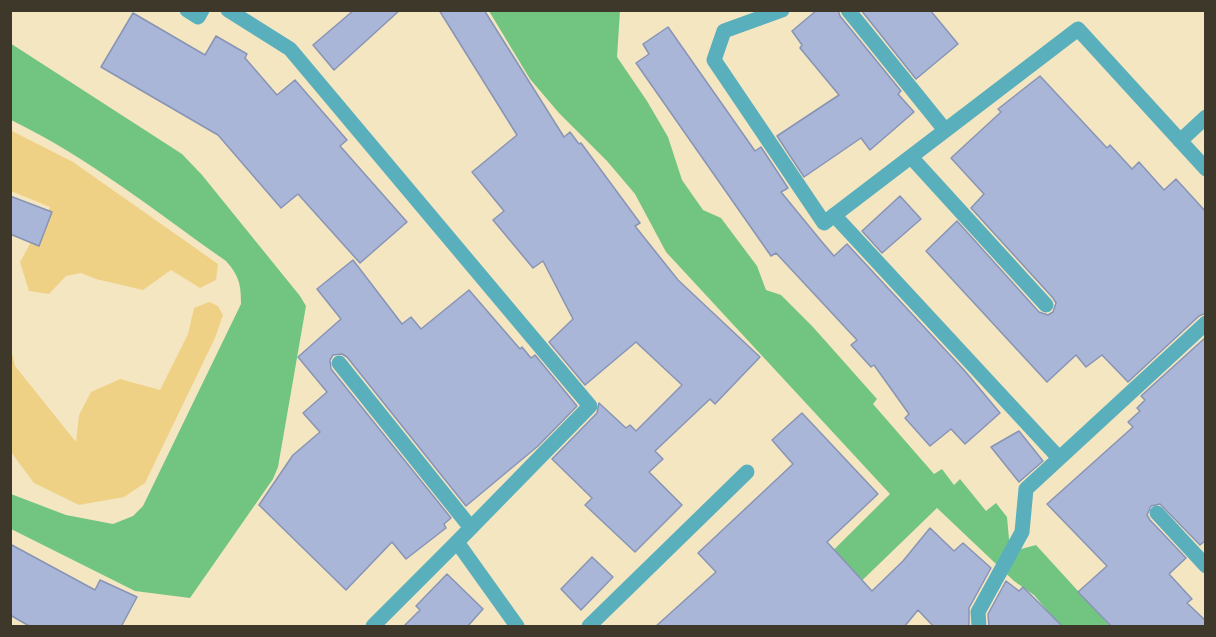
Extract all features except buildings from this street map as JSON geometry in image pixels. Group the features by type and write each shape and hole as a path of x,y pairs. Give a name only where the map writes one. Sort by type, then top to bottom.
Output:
{"street":[{"path":"187,10 198,17 202,10"},
{"path":"228,10 290,49 590,406 373,627"},
{"path":"782,10 724,31 714,60 824,223 1078,29 1206,169"},
{"path":"848,10 945,130"},
{"path":"1180,141 1206,117"},
{"path":"911,156 1047,305"},
{"path":"834,215 1059,458"},
{"path":"979,627 978,612 1022,532 1026,489 1206,323"},
{"path":"339,363 471,528"},
{"path":"589,627 747,472"},
{"path":"1157,513 1206,566"},
{"path":"457,542 517,627"}],"shaded area":[{"path":"489,11 620,11 617,57 668,137 682,180 703,210 721,218 757,266 766,290 781,295 813,327 877,399 873,404 934,474 942,469 954,485 960,479 986,511 996,503 1007,517 1009,539 1021,549 1036,545 1110,626 1060,626 1034,595 1014,581 937,508 815,626 774,609 890,494 666,252 635,194 530,79"},
{"path":"10,43 182,154 202,175 306,306 278,467 273,479 190,598 135,591 11,529 11,494 66,515 113,524 133,516 143,506 241,304 238,281 226,261 94,168 11,120"},
{"path":"10,130 73,162 218,264 216,280 200,288 171,270 143,290 96,279 81,273 66,276 49,294 29,291 20,262 50,207 11,191"},
{"path":"209,302 218,306 223,315 215,338 145,483 124,497 79,505 34,483 11,452 11,350 15,366 76,442 79,415 91,392 120,379 160,390 188,334 194,308"}]}
